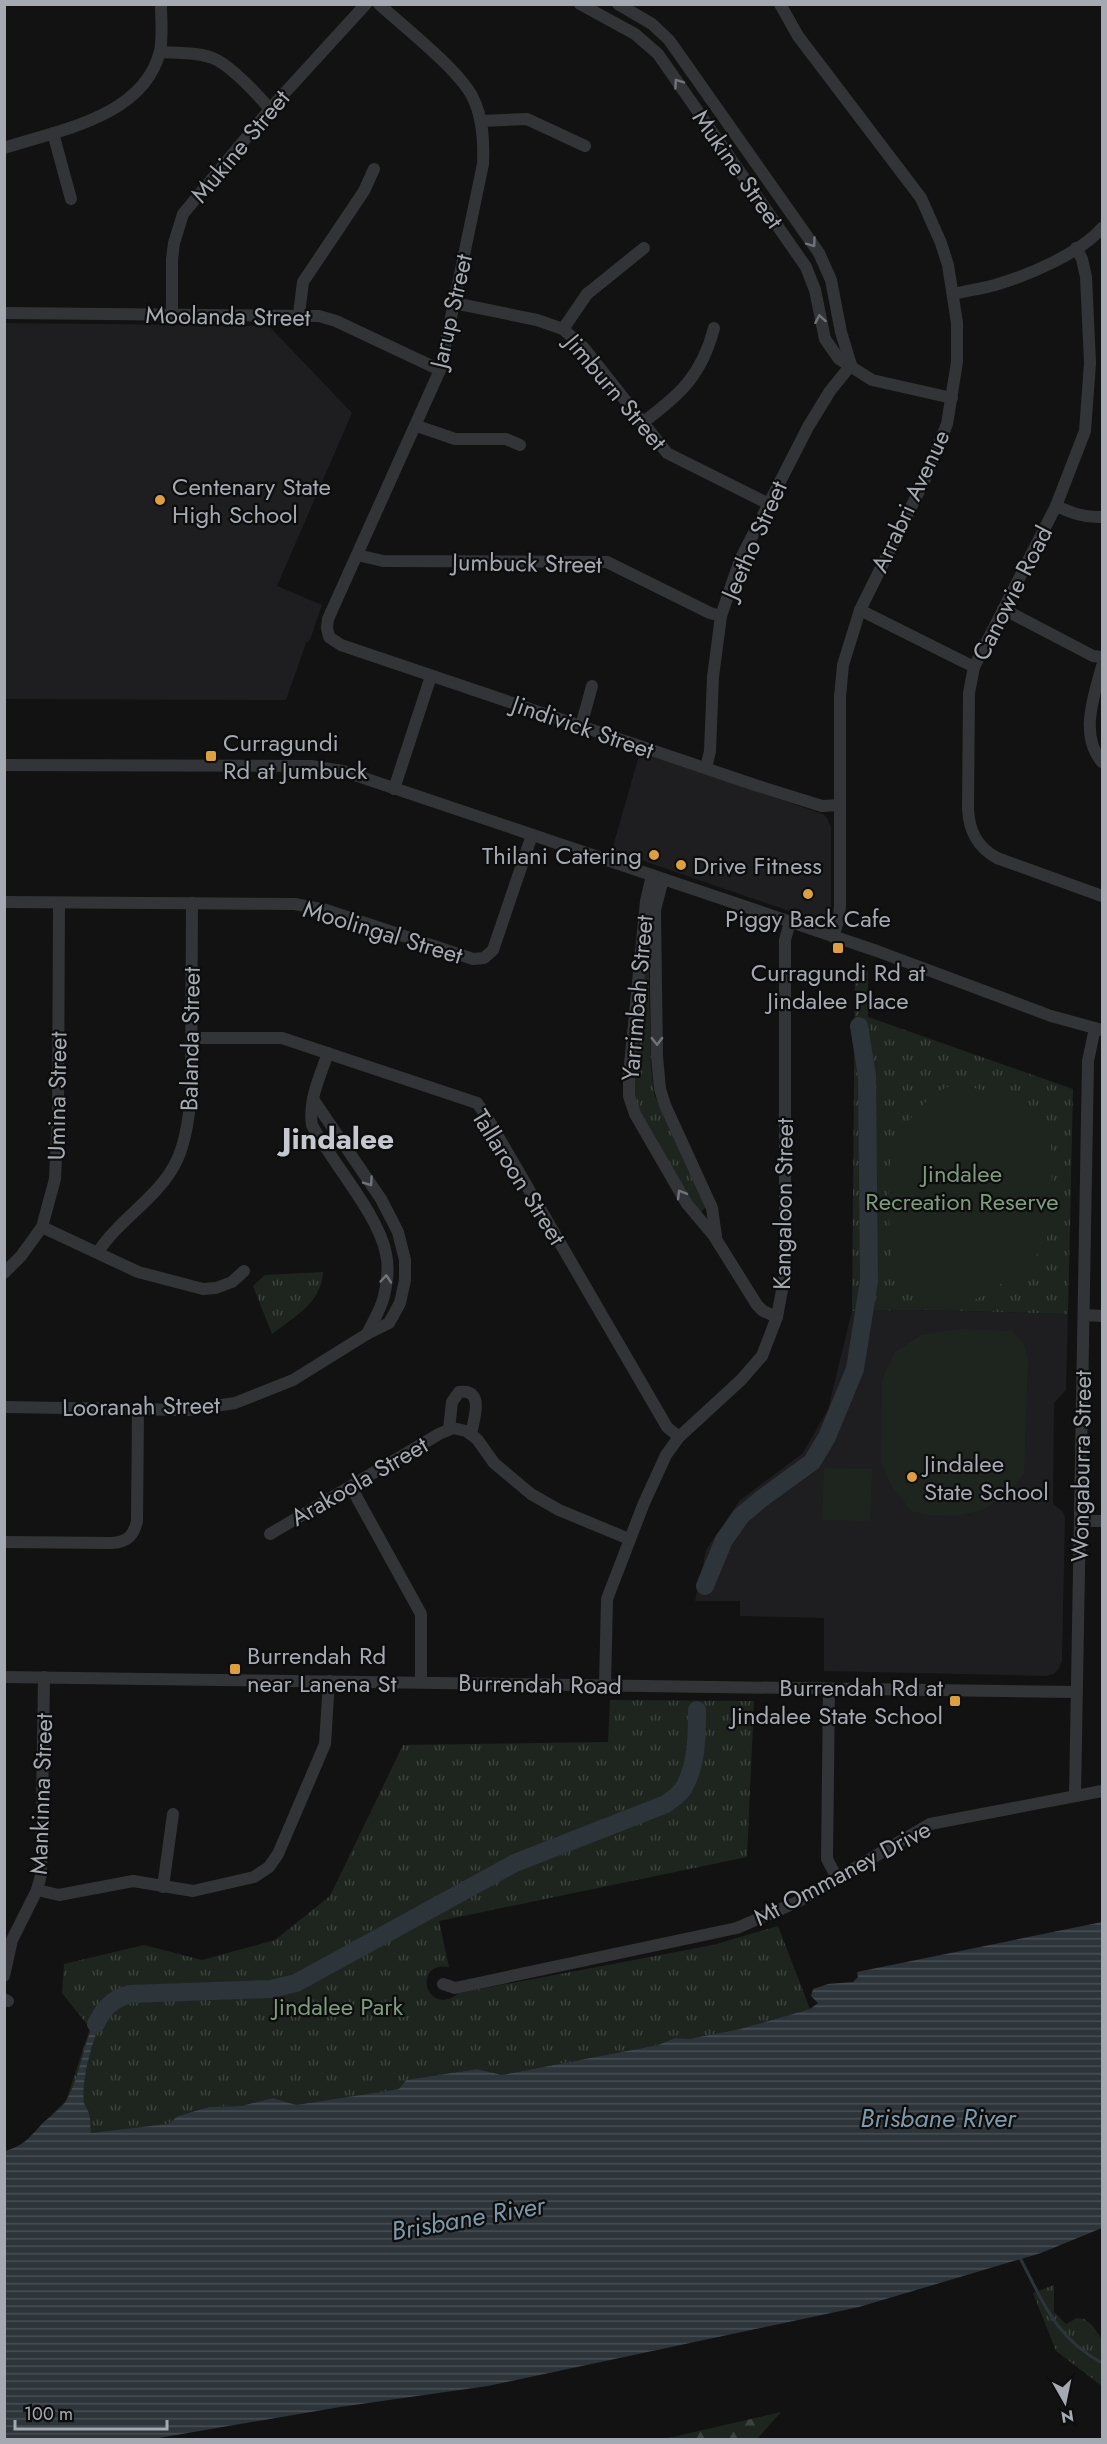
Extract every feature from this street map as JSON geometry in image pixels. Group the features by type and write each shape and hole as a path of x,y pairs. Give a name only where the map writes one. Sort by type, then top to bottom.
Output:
{"street":[{"path":"4,147 53,133 108,113 128,99 140,88 160,52 161,4"},
{"name":"Mukine Street","path":"172,314 172,259 177,230 183,214 270,109 366,4"},
{"name":"Jarup Street","path":"329,637 328,619 417,426 440,370 483,164 484,142 481,121 472,96 461,80 379,4"},
{"name":"Mukine Street","path":"580,4 635,34 658,54 806,267 814,285 825,339 836,357 851,365 862,375 878,382 952,398"},
{"name":"Mukine Street","path":"618,4 652,24 669,40 819,253 831,280 851,365"},
{"name":"Arrabri Avenue","path":"780,4 789,23 805,46 921,198 941,243 954,294 957,323 957,362 947,424 925,479 860,610 843,665 840,697 840,905 839,918 833,937"},
{"path":"160,52 191,54 216,59 270,109"},
{"path":"481,121 527,119 585,146"},
{"path":"53,133 71,199"},
{"path":"299,314 303,282 364,191 374,169"},
{"path":"954,294 995,285 1044,266 1076,248 1102,228"},
{"path":"563,329 587,294 644,248"},
{"name":"Canowie Road","path":"1076,248 1082,259 1086,277 1090,363 1085,430 1056,506 974,667 969,693 968,809 973,836 985,851 997,858 1102,896"},
{"name":"Jimburn Street","path":"454,303 546,323 563,329 584,348 667,453 769,504"},
{"name":"Moolanda Street","path":"4,314 299,314 319,316 336,321 440,370"},
{"path":"642,423 672,401 694,377 710,346 714,328"},
{"name":"Jeetho Street","path":"706,768 710,752 713,677 721,616 740,560 807,428 836,383 851,365"},
{"path":"417,426 455,439 506,439 520,445"},
{"path":"1056,506 1072,514 1102,517"},
{"name":"Jumbuck Street","path":"357,555 382,561 607,562 710,613 721,616"},
{"path":"1003,609 1093,656 1102,657"},
{"path":"860,610 974,667"},
{"name":"Jindivick Street","path":"329,637 341,645 430,676 807,802 822,806 840,805"},
{"path":"1102,666 1090,714 1093,746 1102,762"},
{"path":"394,789 430,676"},
{"path":"581,726 592,686"},
{"path":"4,765 311,766 343,771 790,922 1051,1016 1099,1029"},
{"name":"Moolingal Street","path":"4,902 295,904 312,906 464,957 484,958 493,950 532,835"},
{"name":"Yarrimbah Street","path":"657,877 654,910 657,1056 660,1089 665,1105 712,1208 717,1240"},
{"name":"Yarrimbah Street","path":"657,877 641,953 629,1096 635,1114 687,1204 717,1240 757,1305 763,1311 777,1317"},
{"name":"Umina Street","path":"4,1273 21,1256 42,1227 51,1197 57,1162 59,903"},
{"name":"Balanda Street","path":"98,1252 107,1238 158,1188 177,1161 187,1127 191,1096 192,903"},
{"name":"Kangaloon Street","path":"605,1685 607,1599 666,1455 679,1437 757,1363 768,1344 777,1317 785,1274 785,940 790,922"},
{"name":"Wongaburra Street","path":"1075,1796 1088,1061 1099,1029"},
{"name":"Tallaroon Street","path":"192,1038 282,1038 450,1092 477,1104 485,1114 667,1427 679,1437"},
{"path":"328,1053 313,1099 310,1115 312,1125 372,1219 382,1237 387,1256 387,1279 383,1298 367,1334"},
{"name":"Looranah Street","path":"4,1407 188,1410 235,1403 293,1380 389,1323 400,1303 405,1280 405,1260 398,1232 381,1199 313,1099"},
{"path":"42,1227 138,1272 203,1289 216,1288 232,1282 244,1272"},
{"path":"1084,1315 1102,1316"},
{"name":"Arakoola Street","path":"270,1534 449,1429 459,1428 471,1434 476,1402 474,1396 467,1391 459,1392 453,1397 449,1429"},
{"path":"4,1542 112,1543 123,1542 130,1537 137,1521 138,1408"},
{"path":"471,1434 494,1463 531,1494 559,1510 630,1539"},
{"path":"351,1487 421,1614 421,1682"},
{"path":"1080,1521 1102,1521"},
{"name":"Burrendah Road","path":"4,1677 1076,1692"},
{"name":"Mankinna Street","path":"4,1976 12,1940 37,1890 42,1868 44,1677"},
{"path":"37,1890 59,1895 133,1881 193,1891 244,1880 262,1873 274,1862 325,1744 329,1681"},
{"path":"829,1689 827,1858 837,1878"},
{"name":"Mt Ommaney Drive","path":"442,1984 455,1988 712,1935 771,1914 930,1824 1102,1791"},
{"path":"164,1887 173,1814"}],"shaded area":[{"name":"Centenary State High School","path":"5,323 269,326 352,413 277,586 322,605 286,700 5,699"},
{"path":"640,752 823,814 831,827 831,911 828,917 819,922 612,850"},
{"name":"Jindalee State School","path":"925,1310 1068,1314 1066,1390 1054,1403 1053,1504 1063,1512 1065,1517 1062,1661 1054,1674 1046,1676 824,1671 824,1618 740,1616 740,1601 695,1601 706,1550 740,1500 803,1453 828,1409 852,1311"}],"green space":[{"path":"648,941 651,1067 654,1094 704,1201 705,1208 701,1212 697,1210 639,1111 632,1091"},
{"name":"Jindalee Recreation Reserve","path":"855,966 868,971 868,1017 1073,1089 1068,1314 925,1310 852,1311"},
{"path":"963,1085 1020,1103 1047,1120 1051,1134 1051,1207 1045,1243 1030,1261 992,1290 966,1303 953,1306 908,1292 897,1285 890,1241 889,1176 892,1149 912,1116 927,1100 941,1090"},
{"path":"323,1272 318,1292 312,1300 298,1315 272,1334 253,1286 265,1275"},
{"path":"961,1329 1012,1331 1024,1344 1028,1361 1024,1473 1009,1494 982,1510 957,1516 929,1515 911,1511 891,1485 881,1462 882,1379 895,1352 921,1335"},
{"path":"824,1468 872,1469 870,1521 822,1520"},
{"name":"Jindalee Park","path":"610,1700 754,1701 747,1857 439,1921 449,1967 437,1967 430,1972 427,1987 431,1995 438,1999 448,1999 459,1993 713,1945 778,1926 810,2009 740,2029 689,2039 675,2038 658,2045 502,2075 477,2069 406,2080 399,2089 296,2105 273,2098 241,2106 209,2107 178,2116 168,2124 114,2132 90,2134 51,2115 66,2101 90,2028 62,1993 64,1964 144,1945 202,1960 275,1940 330,1896 403,1745 608,1742"},
{"path":"1054,2285 1054,2312 1066,2324 1077,2318 1084,2319 1092,2325 1102,2339 1102,2386 1056,2351 1033,2293"},
{"path":"781,2412 757,2439 664,2439"}],"water":[{"name":"Brisbane River","path":"1102,1922 1102,2228 1041,2253 859,2307 488,2386 340,2407 153,2439 5,2439 5,2151 25,2141 65,2103 73,2087 93,2026 108,2004 87,2066 83,2092 84,2103 90,2116 91,2133 168,2124 178,2116 209,2107 241,2106 273,2098 296,2105 399,2089 406,2080 477,2069 502,2075 658,2045 675,2038 689,2039 740,2029 810,2009 818,2003 811,1996 813,1989 828,1984 853,1982 858,1977 857,1972"}],"waterway":[{"path":"705,1586 724,1540 741,1516 812,1462 827,1437 855,1369 869,1281 867,1076 859,1026"},
{"path":"96,2024 110,2004 130,1994 271,1989 296,1983 515,1863 666,1804 683,1789 688,1780 694,1760 697,1710"},
{"path":"1019,2256 1043,2303 1061,2330 1072,2342 1102,2363"}],"place":[{"name":"Centenary State High School","path":"160,500"},
{"name":"Curragundi Rd at Jumbuck","path":"211,756"},
{"name":"Thilani Catering","path":"654,855"},
{"name":"Drive Fitness","path":"681,865"},
{"name":"Piggy Back Cafe","path":"808,894"},
{"name":"Curragundi Rd at Jindalee Place","path":"838,948"},
{"name":"Jindalee State School","path":"912,1477"},
{"name":"Burrendah Rd near Lanena St","path":"235,1669"},
{"name":"Burrendah Rd at Jindalee State School","path":"955,1701"}],"district":[{"name":"Jindalee","path":"338,1138"}]}
